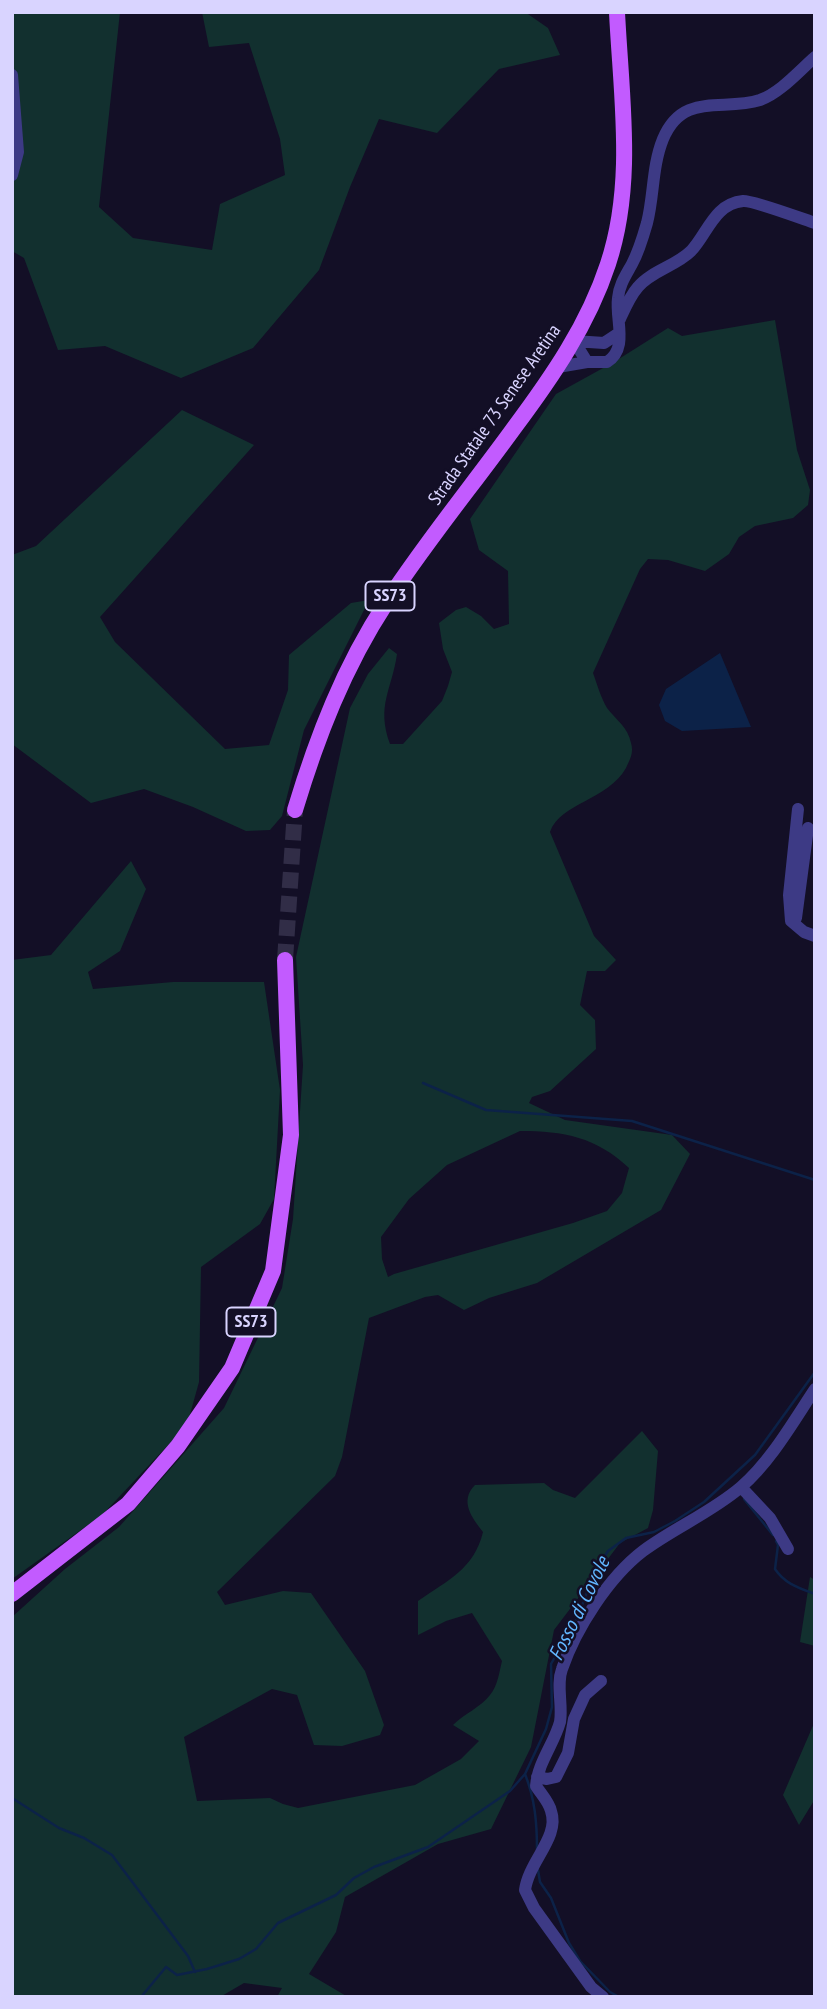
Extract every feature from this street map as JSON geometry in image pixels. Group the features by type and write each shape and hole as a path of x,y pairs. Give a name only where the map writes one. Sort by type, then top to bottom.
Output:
{"main road":[{"name":"Strada Statale 73 Senese Aretina","path":"295,810 314,746 344,676 386,603 558,367 587,318 609,263 622,207 625,165 617,12"},
{"name":"SS73","path":"12,1594 128,1504 178,1446 232,1368 273,1271 291,1135 285,960"}],"street":[{"path":"558,367 607,362 614,358 620,344 617,302 619,290 640,247 648,220 656,159 664,136 676,119 688,110 704,105 762,99 815,57"},
{"path":"12,75 18,152 12,175"},
{"path":"574,341 604,343 611,340 620,326 629,298 640,284 689,253 702,238 713,216 724,209 744,201 815,223"},
{"path":"587,318 588,330 594,342"},
{"path":"574,341 587,362"},
{"path":"798,809 789,895 791,921 815,936"},
{"path":"795,925 808,828"},
{"path":"603,1997 591,1987 534,1908 525,1890 529,1872 553,1832 551,1810 536,1786 537,1777 560,1721 561,1670 588,1614 638,1556 741,1487 766,1460 814,1391"},
{"path":"741,1487 770,1518 788,1549"},
{"path":"537,1777 556,1777 568,1753 575,1719 585,1695 601,1681"}],"green space":[{"path":"12,12 120,12 99,207 133,238 212,250 220,204 285,175 280,139 249,43 209,47 202,12 525,12 548,28 560,55 499,69 437,133 379,119 319,270 253,348 181,378 105,346 58,350 24,258 12,251"},
{"path":"775,320 797,450 810,490 808,505 793,518 755,526 739,537 729,554 705,571 668,560 648,559 640,569 593,673 607,708 627,732 632,747 631,756 618,779 564,814 555,822 550,832 594,936 616,960 605,971 587,971 580,1005 595,1020 596,1049 550,1091 532,1097 529,1103 565,1120 672,1135 690,1154 661,1210 537,1283 489,1298 464,1310 438,1295 425,1297 369,1318 342,1457 335,1476 217,1592 225,1605 283,1591 311,1593 365,1671 384,1725 380,1735 342,1746 314,1745 297,1695 272,1689 184,1737 197,1801 270,1798 298,1808 415,1785 461,1759 479,1741 453,1725 490,1695 497,1683 502,1661 472,1613 446,1621 418,1635 418,1601 466,1565 479,1545 483,1532 471,1515 468,1503 470,1491 475,1485 544,1483 553,1490 575,1498 642,1431 658,1451 653,1510 648,1528 620,1543 554,1630 531,1747 491,1829 438,1844 345,1897 336,1932 309,1974 348,1997 277,1997 282,1988 244,1983 220,1997 12,1997 12,1617 65,1569 119,1527 224,1408 282,1288 293,1219 303,1065 296,957 350,708 368,674 389,648 397,654 386,698 384,719 390,744 403,744 442,701 452,672 443,649 439,623 456,610 466,607 481,616 494,629 509,624 508,571 479,550 470,519 556,394 668,328 682,336","holes":["520,1131 551,1132 579,1138 604,1149 629,1168 622,1193 607,1211 388,1277 382,1259 381,1237 409,1199 447,1165"]},
{"path":"182,410 254,445 100,617 115,642 225,749 269,745 288,690 289,655 351,603 369,600 304,730 282,816 270,830 246,831 144,789 91,803 12,744 12,555 36,546"},
{"path":"131,861 146,889 120,951 88,972 93,989 173,982 264,982 280,1090 274,1199 260,1224 201,1267 199,1382 187,1425 102,1515 12,1579 12,960 51,955"},
{"path":"810,1577 815,1580 815,1646 800,1642"},
{"path":"815,1721 815,1799 799,1825 783,1795"}],"water":[{"path":"720,653 751,727 682,731 665,721 659,705 666,689"}],"waterway":[{"path":"423,1083 486,1110 632,1121 815,1180"},
{"name":"Fosso di Covole","path":"141,1997 166,1967 177,1975 239,1959 256,1949 278,1923 336,1895 354,1878 374,1867 428,1847 510,1791 525,1774 546,1729 552,1707 551,1664 578,1616 595,1571 608,1551 626,1538 654,1532 704,1502 755,1455 815,1372"},
{"path":"744,1499 773,1535"},
{"path":"776,1541 778,1545 775,1569 788,1582 815,1594"},
{"path":"525,1774 535,1811 537,1850"},
{"path":"12,1798 59,1828 84,1838 112,1855 188,1956 195,1972"},
{"path":"538,1870 540,1882 551,1898 569,1943 580,1961 610,1992 619,1997"}],"tunnel":[{"path":"285,960 295,810"}]}
